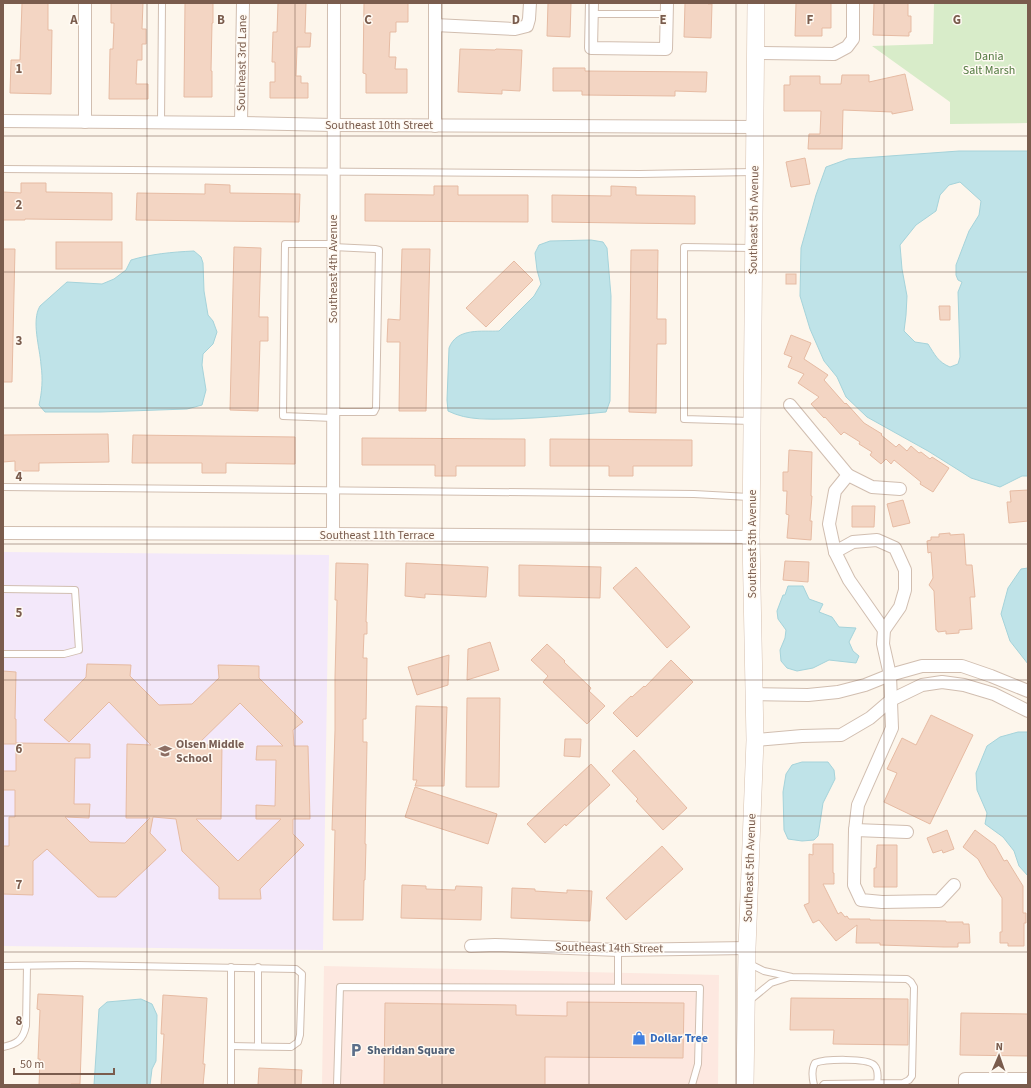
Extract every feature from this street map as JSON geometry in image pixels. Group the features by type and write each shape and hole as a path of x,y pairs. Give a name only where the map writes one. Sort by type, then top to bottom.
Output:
{"street":[{"path":"84,122 85,3"},
{"name":"Southeast 3rd Lane","path":"241,123 243,3"},
{"name":"Southeast 4th Avenue","path":"333,534 334,3"},
{"path":"435,3 435,126"},
{"path":"435,25 515,28 527,26 530,3"},
{"name":"Southeast 5th Avenue","path":"745,1085 747,955 755,740 751,497 756,3"},
{"path":"756,53 834,54 846,47 853,39 853,3"},
{"path":"592,8 591,48 666,50 667,9"},
{"name":"Southeast 10th Street","path":"3,121 435,126 755,127"},
{"path":"790,405 848,475 872,487 900,489"},
{"path":"848,475 835,491 829,524 835,552 849,580 884,630"},
{"name":"Southeast 11th Terrace","path":"3,533 751,537"},
{"path":"835,552 853,542 878,540 895,548 905,570 905,590 900,607 884,630 883,644 890,676 892,728 858,805 855,830 854,885 861,900 882,902 939,901 954,885"},
{"path":"754,694 808,694 838,692 865,685 922,666 962,666 1028,691"},
{"path":"755,740 802,736 840,735 870,718 891,700 922,685 942,682 964,685 994,694 1028,711"},
{"path":"855,830 907,832"},
{"name":"Southeast 14th Street","path":"471,946 495,945 747,955"},
{"path":"965,1085 965,1078 1028,1079"}],"lane":[{"path":"161,122 162,3"},
{"path":"592,8 667,9"},
{"path":"3,169 640,174 754,172"},
{"path":"285,244 333,246 379,250 376,408 374,412 283,416 285,244"},
{"path":"752,422 684,419 684,247 754,248"},
{"path":"3,487 694,494 751,497"},
{"path":"3,589 75,590 79,650 64,654 3,654"},
{"path":"618,950 618,988"},
{"path":"747,955 764,971 792,977 907,979 914,987 912,1076 909,1080 903,1082 823,1085"},
{"path":"3,966 77,965 258,967 296,969 302,974 300,1035 298,1042 291,1047 231,1046"},
{"path":"3,1047 18,1042 24,1034 26,1026 27,966"},
{"path":"231,967 231,1085"},
{"path":"258,967 258,1046"},
{"path":"746,1004 771,983 792,977"},
{"path":"337,1085 340,987 700,988 698,1064 692,1085"},
{"path":"814,1085 812,1068 815,1063 824,1061 869,1062 875,1066 877,1072 877,1083"}],"shaded area":[{"name":"Olsen Middle School","path":"3,552 329,555 323,950 3,946"},
{"name":"Sheridan Square","path":"324,966 719,975 718,1085 322,1085"}],"green space":[{"name":"Dania Salt Marsh","path":"934,3 1028,3 1028,123 950,124 950,102 872,46 933,44"}],"water":[{"path":"959,151 1028,151 1028,476 1022,476 1000,487 971,478 928,451 867,417 846,397 837,377 824,361 810,329 800,296 801,248 816,195 826,167 848,159","holes":["960,182 981,201 979,215 969,231 956,265 956,275 958,280 962,282 958,292 960,357 958,364 950,367 935,355 928,344 915,342 904,331 907,296 902,269 900,245 916,225 936,211 940,195 949,185"]},
{"path":"591,240 603,242 607,248 611,296 610,401 606,412 535,418 479,419 448,411 449,348 453,341 464,334 471,332 499,331 534,296 541,284 537,270 535,253 539,245 550,241"},
{"path":"194,251 201,257 203,263 204,291 208,315 213,321 217,332 213,344 203,354 202,365 206,390 202,405 187,409 45,412 39,405 42,375 36,319 40,306 67,282 102,284 114,279 126,270 131,260 146,256"},
{"path":"1028,568 1028,664 1010,641 1001,614 1008,588 1021,569"},
{"path":"788,586 803,586 809,599 823,604 819,612 832,617 839,627 856,628 849,642 853,651 859,656 856,663 829,660 813,668 797,671 787,668 781,661 780,650 785,638 786,630 778,619 777,611"},
{"path":"1018,732 1028,732 1028,876 1019,866 1014,851 1003,837 985,824 987,813 977,790 976,773 987,746 1000,737"},
{"path":"802,762 828,762 834,770 835,779 823,803 818,836 814,840 802,841 788,839 784,830 783,792 786,774 792,765"},
{"path":"141,999 152,1004 157,1015 156,1061 152,1069 150,1085 94,1085 99,1009 107,1002"}],"building":[{"path":"22,3 48,3 48,30 52,30 51,94 10,93 11,60 20,60"},
{"path":"111,3 143,3 142,29 146,29 146,44 142,44 142,60 137,60 136,84 148,84 148,99 109,99 110,49 113,49 114,23 111,23"},
{"path":"185,3 213,3 211,71 212,97 184,97"},
{"path":"278,3 306,3 305,33 311,33 310,47 297,47 296,76 301,76 301,83 308,83 308,98 270,98 270,82 275,82 275,62 272,62 273,32 277,32"},
{"path":"364,3 408,3 408,22 396,22 396,32 390,32 389,57 396,57 395,69 407,69 407,93 366,93 366,74 363,73"},
{"path":"548,3 571,3 570,37 547,36"},
{"path":"685,3 712,4 711,38 684,37"},
{"path":"796,3 831,3 831,28 822,28 822,36 795,36"},
{"path":"874,3 908,3 908,16 911,16 911,32 909,32 909,36 873,35"},
{"path":"460,49 522,50 520,91 502,90 502,94 458,92"},
{"path":"553,68 585,68 585,71 707,72 706,92 675,91 675,96 582,95 582,91 553,91"},
{"path":"905,74 913,110 892,114 892,112 843,110 842,149 808,149 809,134 820,134 821,111 784,111 784,85 790,85 790,76 820,76 820,84 841,84 842,75 869,75 869,82"},
{"path":"805,158 810,184 791,187 786,162"},
{"path":"21,183 46,183 46,192 112,193 112,220 3,220 3,192 21,193"},
{"path":"205,184 230,185 230,193 300,194 299,222 136,220 137,193 205,194"},
{"path":"434,186 458,186 458,195 528,195 528,222 365,221 365,194 434,195"},
{"path":"611,186 636,187 636,195 695,196 695,224 552,222 552,195 611,196"},
{"path":"56,242 122,242 122,269 56,269"},
{"path":"234,247 261,248 259,317 268,317 268,341 260,341 258,411 230,410"},
{"path":"3,249 15,249 12,382 3,382"},
{"path":"402,249 430,249 426,411 399,411 400,342 387,342 388,319 400,320"},
{"path":"631,250 658,250 657,319 666,319 666,344 657,344 656,413 629,412"},
{"path":"514,261 533,280 486,327 466,308"},
{"path":"786,274 796,274 796,284 786,284"},
{"path":"939,306 950,306 950,320 940,320"},
{"path":"791,335 811,343 804,359 828,375 824,380 864,423 882,434 881,435 896,447 899,444 907,451 911,446 919,453 921,452 930,459 932,457 949,468 933,492 920,484 921,482 894,460 891,464 886,459 881,464 870,455 872,452 859,444 860,442 844,432 841,435 811,404 819,397 798,383 804,374 788,367 792,357 784,354"},
{"path":"108,434 109,462 39,463 39,471 15,471 15,461 3,462 3,435"},
{"path":"133,435 295,437 295,464 226,463 226,473 202,473 202,463 132,463"},
{"path":"362,438 525,439 525,466 456,466 456,476 435,476 435,465 362,465"},
{"path":"550,439 692,440 692,466 633,466 633,476 609,476 609,466 550,466"},
{"path":"789,450 812,452 812,496 810,521 812,521 811,540 787,538 789,515 786,514 787,491 783,491 783,472 788,472"},
{"path":"1028,490 1028,521 1009,523 1007,502 1011,502 1010,491"},
{"path":"903,500 910,523 893,527 887,504"},
{"path":"852,506 875,506 874,527 852,527"},
{"path":"950,533 950,535 964,534 966,565 972,565 975,597 970,597 972,629 959,630 959,633 946,634 946,631 938,632 936,630 934,591 929,585 933,578 931,552 928,553 927,541 931,540 931,537 939,537 939,534"},
{"path":"785,561 809,562 808,582 783,580"},
{"path":"336,563 368,564 367,634 364,634 363,658 367,658 366,719 363,719 363,742 367,742 366,844 363,920 333,920 335,830 332,830 337,600 335,600"},
{"path":"406,563 488,567 486,597 425,594 425,598 405,596"},
{"path":"519,565 601,567 600,598 519,596"},
{"path":"636,567 690,627 667,648 613,588"},
{"path":"490,642 499,670 467,680 468,649"},
{"path":"547,644 591,688 589,691 605,706 587,724 543,682 548,676 531,660"},
{"path":"449,655 448,685 417,695 408,667"},
{"path":"671,660 693,682 637,737 613,713 631,696 632,697 644,686 645,687"},
{"path":"87,664 131,665 130,676 159,705 192,704 219,678 218,665 259,666 259,678 303,722 293,730 294,746 308,746 310,819 293,819 293,834 304,845 260,889 261,899 219,899 219,887 182,851 176,819 153,817 150,833 166,850 116,897 98,897 47,849 33,861 33,895 3,894 3,846 9,846 9,817 15,817 15,790 3,790 3,771 16,771 16,744 3,744 3,671 16,672 16,743 90,744 90,758 75,758 74,804 90,804 89,818 65,817 90,842 125,843 150,818 126,818 127,744 151,745 109,702 69,742 44,720 86,677","holes":["240,703 283,746 257,746 256,760 276,760 275,806 256,805 256,819 281,819 238,861 196,819 221,819 222,745 197,745"]},
{"path":"467,698 500,698 499,787 466,787"},
{"path":"416,706 447,707 444,786 415,786 417,780 413,780"},
{"path":"931,715 973,735 930,824 884,802 897,773 887,769 902,738 916,745"},
{"path":"565,739 581,739 580,757 564,756"},
{"path":"634,750 687,808 663,830 636,801 638,799 612,771"},
{"path":"591,764 610,785 566,826 565,824 545,843 527,824"},
{"path":"415,787 497,814 488,844 405,817"},
{"path":"947,830 954,849 943,853 942,850 933,853 927,838"},
{"path":"975,830 995,845 1004,861 1007,860 1023,886 1023,913 1026,913 1026,923 1024,923 1024,946 1008,946 1008,943 1000,943 1000,932 1002,932 1002,898 978,859 963,847"},
{"path":"813,844 833,844 834,884 823,884 838,914 841,912 849,919 963,922 963,924 969,924 970,943 958,943 958,947 944,947 856,943 857,925 836,941 819,920 813,923 804,905 809,903 809,854 813,855"},
{"path":"877,845 897,845 897,887 874,887 874,868 876,868"},
{"path":"662,846 683,869 626,920 606,898"},
{"path":"402,885 426,886 426,889 455,890 456,886 482,887 481,920 401,918"},
{"path":"512,888 567,893 567,890 592,891 590,921 511,918"},
{"path":"38,994 83,996 80,1084 39,1085 40,1059 38,1059 40,1010 37,1009"},
{"path":"163,995 207,998 203,1085 161,1085 164,1034 161,1034"},
{"path":"791,998 908,999 908,1045 833,1044 834,1030 790,1030"},
{"path":"567,1002 684,1003 683,1058 545,1057 545,1085 384,1085 385,1003 516,1005 516,1015 567,1016"},
{"path":"961,1013 1028,1014 1028,1056 960,1055"},
{"path":"259,1068 302,1070 301,1085 258,1085"}],"place":[{"name":"Olsen Middle School","path":"165,751"},
{"name":"Dollar Tree","path":"639,1038"},
{"name":"Sheridan Square","path":"356,1050"}]}
